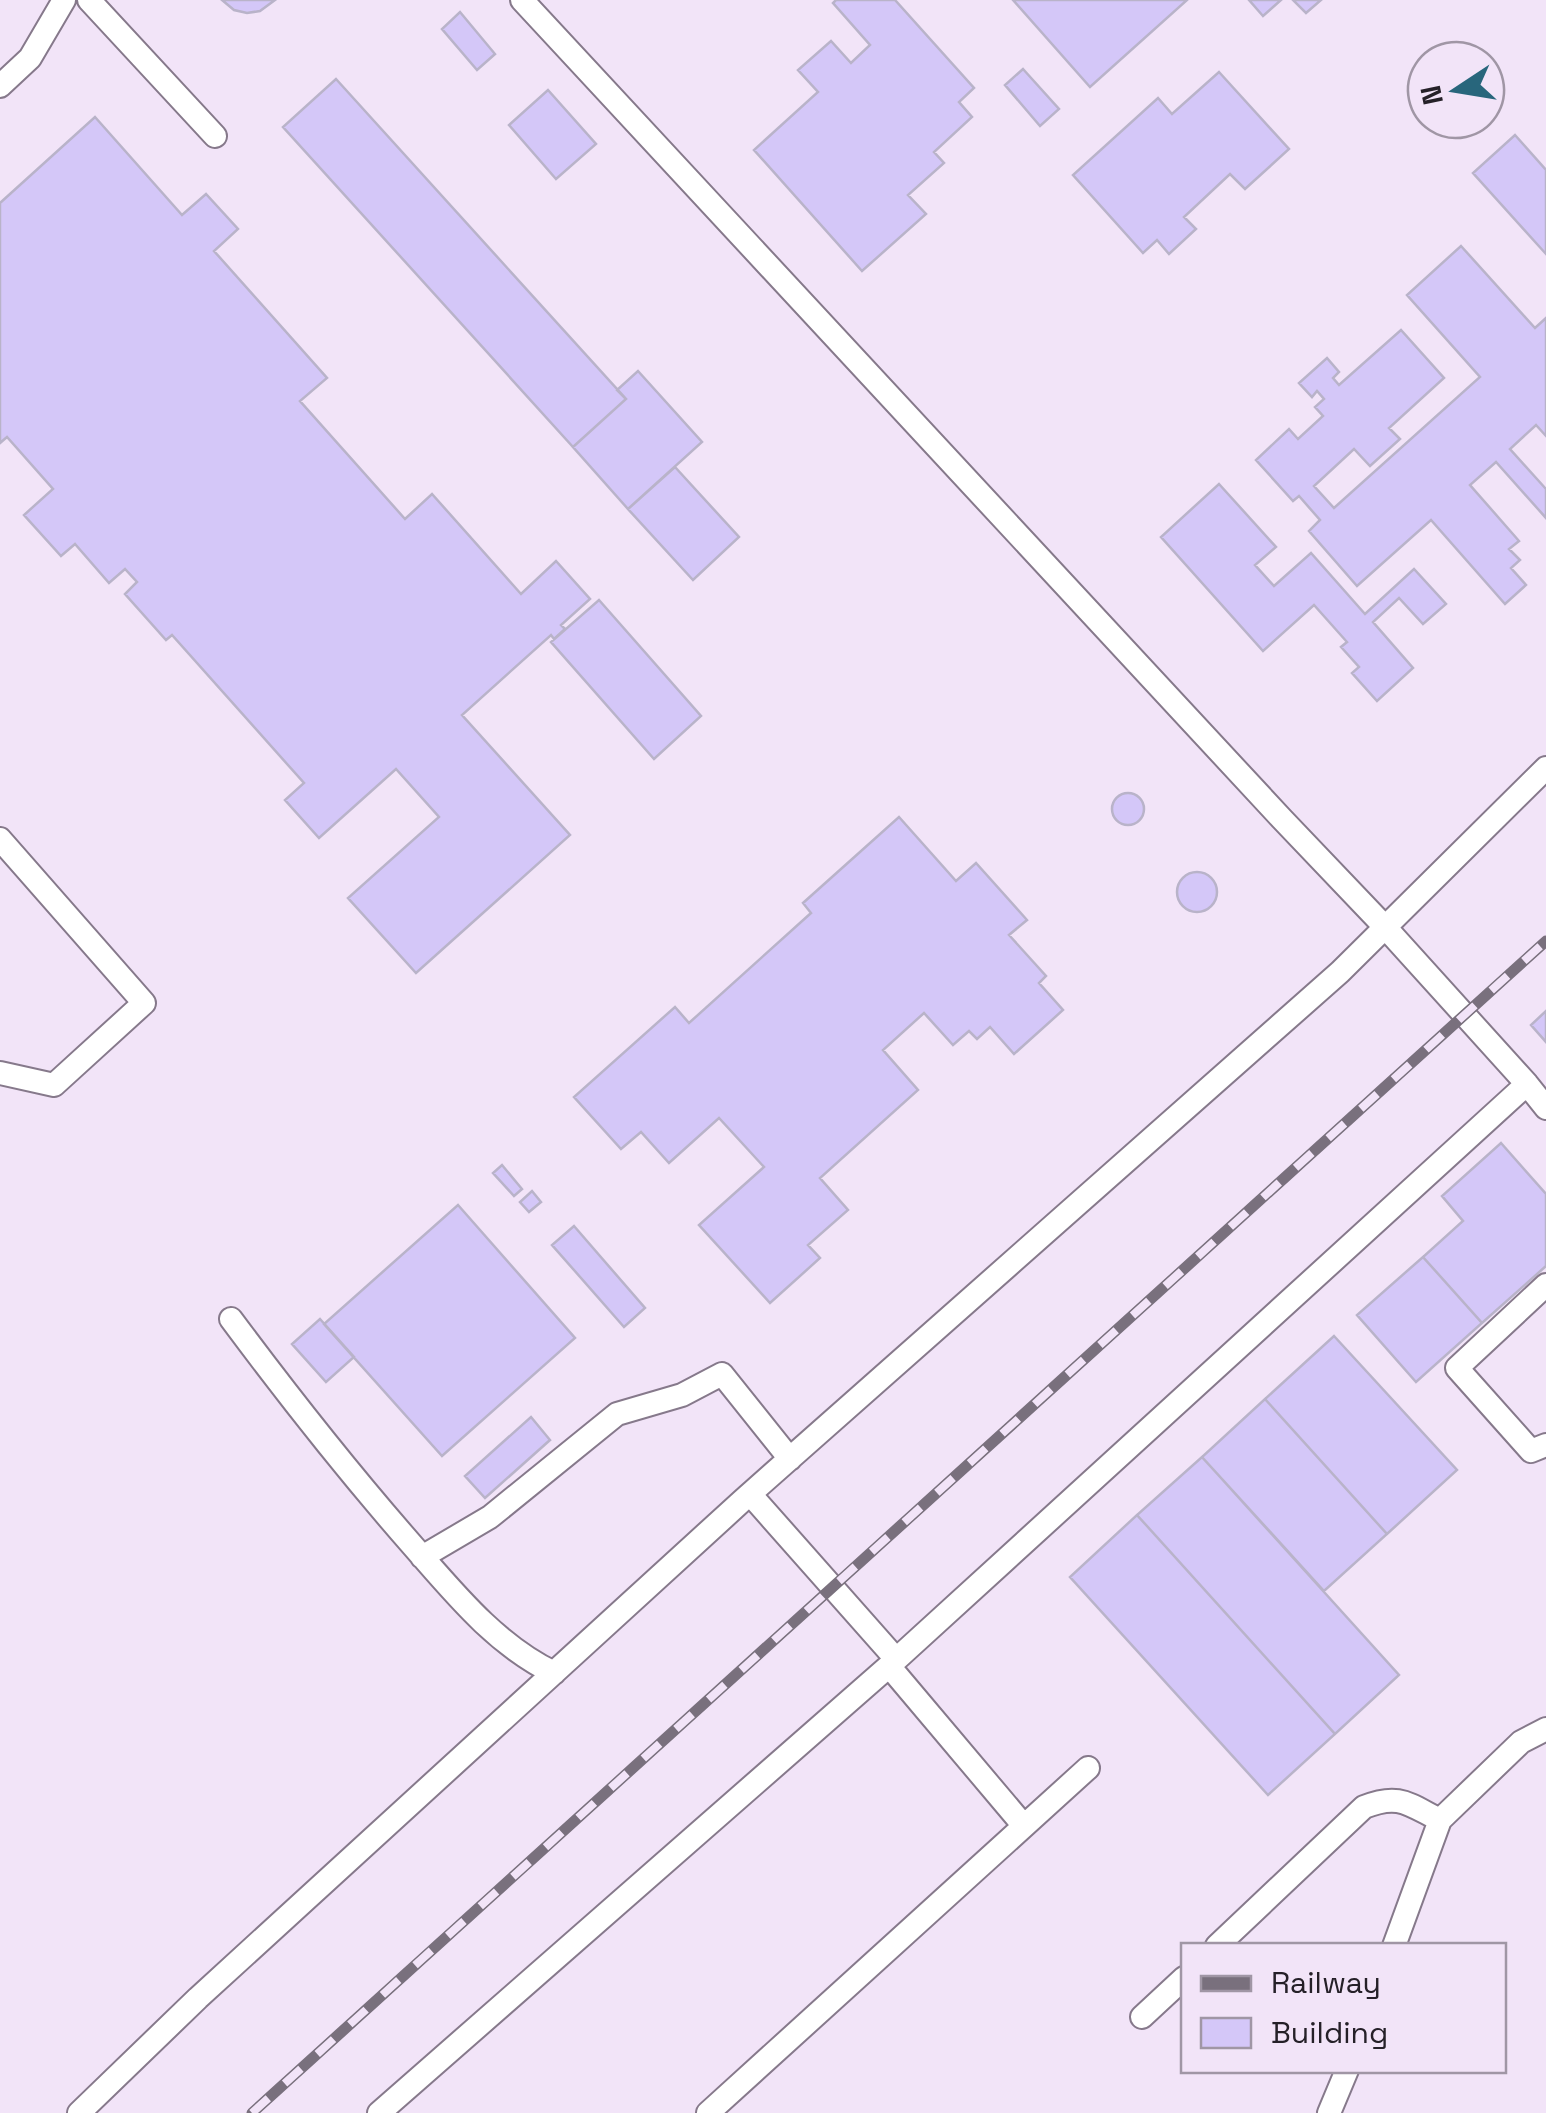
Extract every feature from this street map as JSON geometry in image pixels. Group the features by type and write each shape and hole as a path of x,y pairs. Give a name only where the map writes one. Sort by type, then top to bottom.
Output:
{"lane":[{"path":"0,86 30,58 64,0"},
{"path":"89,0 216,136"},
{"path":"522,0 1385,927 1546,1108"},
{"path":"79,2113 198,1998 750,1494 1340,972 1546,768"},
{"path":"0,839 144,1003 54,1085 0,1073"},
{"path":"379,2113 892,1662 1527,1084"},
{"path":"1546,1286 1457,1368 1531,1451 1546,1446"},
{"path":"231,1319 304,1416 471,1611 516,1650 554,1673"},
{"path":"422,1557 490,1517 618,1414 682,1395 722,1374 790,1459"},
{"path":"750,1494 1024,1826"},
{"path":"1395,1943 1440,1820 1521,1742 1546,1728"},
{"path":"708,2113 1088,1768"},
{"path":"1221,1943 1364,1807 1384,1799 1401,1800 1440,1820"},
{"path":"1142,2018 1181,1981"},
{"path":"1328,2113 1345,2073"}],"building":[{"path":"222,0 275,0 260,11 247,13 234,10"},
{"path":"895,0 974,88 959,102 972,117 934,152 944,163 908,195 926,214 862,271 754,150 818,92 798,70 831,41 851,63 870,45 833,3"},
{"path":"1013,0 1187,0 1090,87"},
{"path":"1249,0 1281,0 1263,16"},
{"path":"1293,0 1321,0 1306,13"},
{"path":"460,12 495,54 477,70 442,29"},
{"path":"1023,69 1059,109 1040,126 1005,85"},
{"path":"1219,72 1289,149 1245,189 1230,174 1184,217 1196,229 1169,254 1157,240 1143,253 1073,175 1158,98 1172,114"},
{"path":"336,79 626,399 573,447 283,127"},
{"path":"548,90 596,144 556,179 509,125"},
{"path":"95,117 182,215 206,194 238,229 214,251 327,378 300,401 405,519 432,494 521,594 556,561 590,599 561,625 565,629 554,639 551,635 462,715 570,835 416,973 348,898 439,817 396,769 319,838 285,800 304,783 172,635 166,640 125,594 137,582 125,569 109,583 75,544 61,556 24,515 53,489 7,437 0,443 0,203"},
{"path":"1515,135 1546,170 1546,254 1473,173"},
{"path":"1461,246 1535,328 1546,318 1546,436 1536,425 1510,449 1546,489 1546,518 1496,462 1470,485 1519,541 1509,549 1520,560 1511,568 1526,585 1505,604 1431,520 1357,586 1309,531 1320,520 1299,496 1293,501 1256,460 1289,429 1298,439 1323,416 1315,407 1324,399 1317,391 1312,397 1299,383 1327,358 1339,372 1333,378 1339,385 1401,330 1444,378 1389,428 1400,439 1370,466 1354,449 1314,486 1334,508 1480,377 1407,295"},
{"path":"638,371 702,442 628,509 573,447 626,399 617,390"},
{"path":"675,467 739,537 693,580 628,509"},
{"path":"1219,484 1276,547 1255,565 1274,586 1311,553 1365,614 1414,569 1446,604 1423,624 1399,598 1373,622 1413,668 1377,701 1352,673 1359,667 1341,647 1347,642 1314,605 1263,651 1161,537"},
{"path":"599,600 701,716 654,759 551,642"},
{"path":"1128,793 1139,798 1144,809 1139,820 1128,825 1117,820 1112,809 1117,798"},
{"path":"899,817 956,881 976,863 1027,920 1009,935 1046,976 1039,983 1063,1010 1014,1054 990,1027 977,1039 969,1031 953,1045 924,1013 883,1050 918,1090 820,1178 848,1210 808,1245 820,1258 770,1303 699,1225 764,1167 719,1118 669,1163 641,1132 621,1149 574,1097 675,1007 689,1023 811,913 803,903"},
{"path":"1197,872 1211,878 1217,892 1211,906 1197,912 1183,906 1177,892 1183,878"},
{"path":"1546,1011 1546,1042 1531,1025"},
{"path":"1501,1143 1546,1194 1546,1266 1482,1323 1423,1257 1463,1221 1442,1196"},
{"path":"502,1165 522,1189 514,1196 493,1173"},
{"path":"532,1191 541,1202 529,1212 520,1202"},
{"path":"458,1205 575,1338 442,1456 324,1324"},
{"path":"574,1226 645,1308 624,1327 552,1245"},
{"path":"1423,1257 1482,1323 1416,1382 1357,1315"},
{"path":"320,1319 354,1357 326,1382 292,1344"},
{"path":"1334,1336 1457,1470 1387,1534 1265,1399"},
{"path":"1265,1399 1387,1534 1324,1591 1202,1457"},
{"path":"531,1417 550,1440 485,1498 465,1476"},
{"path":"1202,1457 1399,1675 1335,1734 1137,1515"},
{"path":"1137,1515 1335,1734 1268,1795 1070,1577"}],"railway":[{"path":"252,2113 1546,941"}]}
